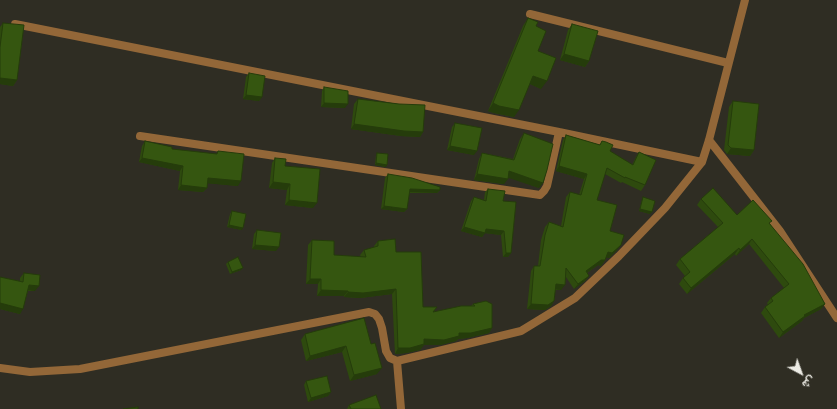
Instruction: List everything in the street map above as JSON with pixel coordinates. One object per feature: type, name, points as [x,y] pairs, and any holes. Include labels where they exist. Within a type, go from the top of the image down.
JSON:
[{"type":"street","points":[[0,368],[30,372],[80,369],[369,312],[375,314],[379,319],[386,351],[390,358],[396,361],[521,331],[575,298],[619,256],[665,208],[702,162],[709,140],[744,0]]},
{"type":"street","points":[[530,14],[728,63]]},
{"type":"street","points":[[15,24],[559,132],[702,162]]},
{"type":"street","points":[[140,136],[540,195],[547,186],[559,132]]},
{"type":"street","points":[[709,140],[780,232],[837,318]]},
{"type":"street","points":[[396,361],[400,409]]},
{"type":"building","points":[[528,18],[538,22],[536,26],[546,31],[538,51],[556,58],[547,81],[533,76],[519,110],[499,106],[493,103]]},
{"type":"building","points":[[3,23],[24,25],[17,80],[0,78],[0,47]]},
{"type":"building","points":[[572,24],[598,31],[589,61],[564,54]]},
{"type":"building","points":[[249,73],[265,76],[262,97],[246,95]]},
{"type":"building","points":[[324,87],[348,91],[348,104],[324,103]]},
{"type":"building","points":[[358,99],[399,104],[425,105],[423,132],[354,124]]},
{"type":"building","points":[[733,101],[759,104],[754,150],[731,148],[728,145]]},
{"type":"building","points":[[455,123],[482,128],[477,151],[450,146]]},
{"type":"building","points":[[524,133],[553,144],[543,183],[509,171],[508,179],[477,174],[482,153],[514,160]]},
{"type":"building","points":[[566,135],[600,145],[602,141],[613,145],[610,151],[633,165],[639,152],[656,160],[645,185],[625,178],[607,168],[597,200],[617,205],[610,231],[624,235],[621,245],[612,253],[608,252],[605,260],[601,260],[586,271],[589,276],[578,284],[566,268],[565,285],[556,284],[554,301],[548,305],[531,304],[534,266],[540,266],[545,235],[549,222],[563,227],[570,192],[581,195],[587,174],[559,166]]},
{"type":"building","points":[[145,141],[172,147],[172,149],[217,154],[218,151],[244,154],[241,181],[208,178],[207,188],[181,185],[183,166],[142,158]]},
{"type":"building","points":[[377,153],[388,154],[387,165],[376,163]]},
{"type":"building","points":[[275,158],[286,159],[285,166],[320,169],[317,203],[289,200],[290,184],[273,182]]},
{"type":"building","points":[[388,174],[412,178],[440,187],[440,190],[410,189],[407,209],[384,206]]},
{"type":"building","points":[[713,188],[737,215],[753,200],[772,221],[769,223],[803,264],[825,304],[804,315],[805,316],[783,332],[765,307],[773,301],[771,298],[789,284],[752,239],[691,288],[683,278],[690,272],[680,259],[723,223],[701,199]]},
{"type":"building","points":[[488,189],[505,191],[503,201],[516,202],[511,253],[506,253],[504,231],[486,229],[485,233],[464,227],[474,197],[486,201]]},
{"type":"building","points":[[643,197],[655,201],[652,212],[640,209]]},
{"type":"building","points":[[232,211],[246,214],[243,228],[229,225]]},
{"type":"building","points":[[257,230],[281,233],[279,247],[255,245]]},
{"type":"building","points":[[395,239],[396,252],[421,252],[423,307],[437,307],[433,312],[461,306],[475,306],[473,304],[486,301],[492,304],[492,328],[471,333],[459,333],[459,336],[444,340],[424,339],[424,344],[410,348],[398,348],[396,289],[363,293],[321,290],[321,279],[310,279],[312,240],[334,241],[334,255],[366,257],[364,250],[378,246],[378,241]]},
{"type":"building","points":[[238,257],[243,268],[232,272],[228,262]]},
{"type":"building","points":[[24,273],[40,275],[39,286],[29,285],[23,309],[0,303],[0,277],[23,282]]},
{"type":"building","points":[[364,318],[371,344],[375,343],[382,368],[354,375],[346,346],[310,356],[305,334]]},
{"type":"building","points":[[327,376],[331,392],[311,398],[306,381]]},
{"type":"building","points":[[376,395],[381,409],[351,409],[349,405]]},
{"type":"building","points":[[138,407],[138,409],[123,409]]}]
